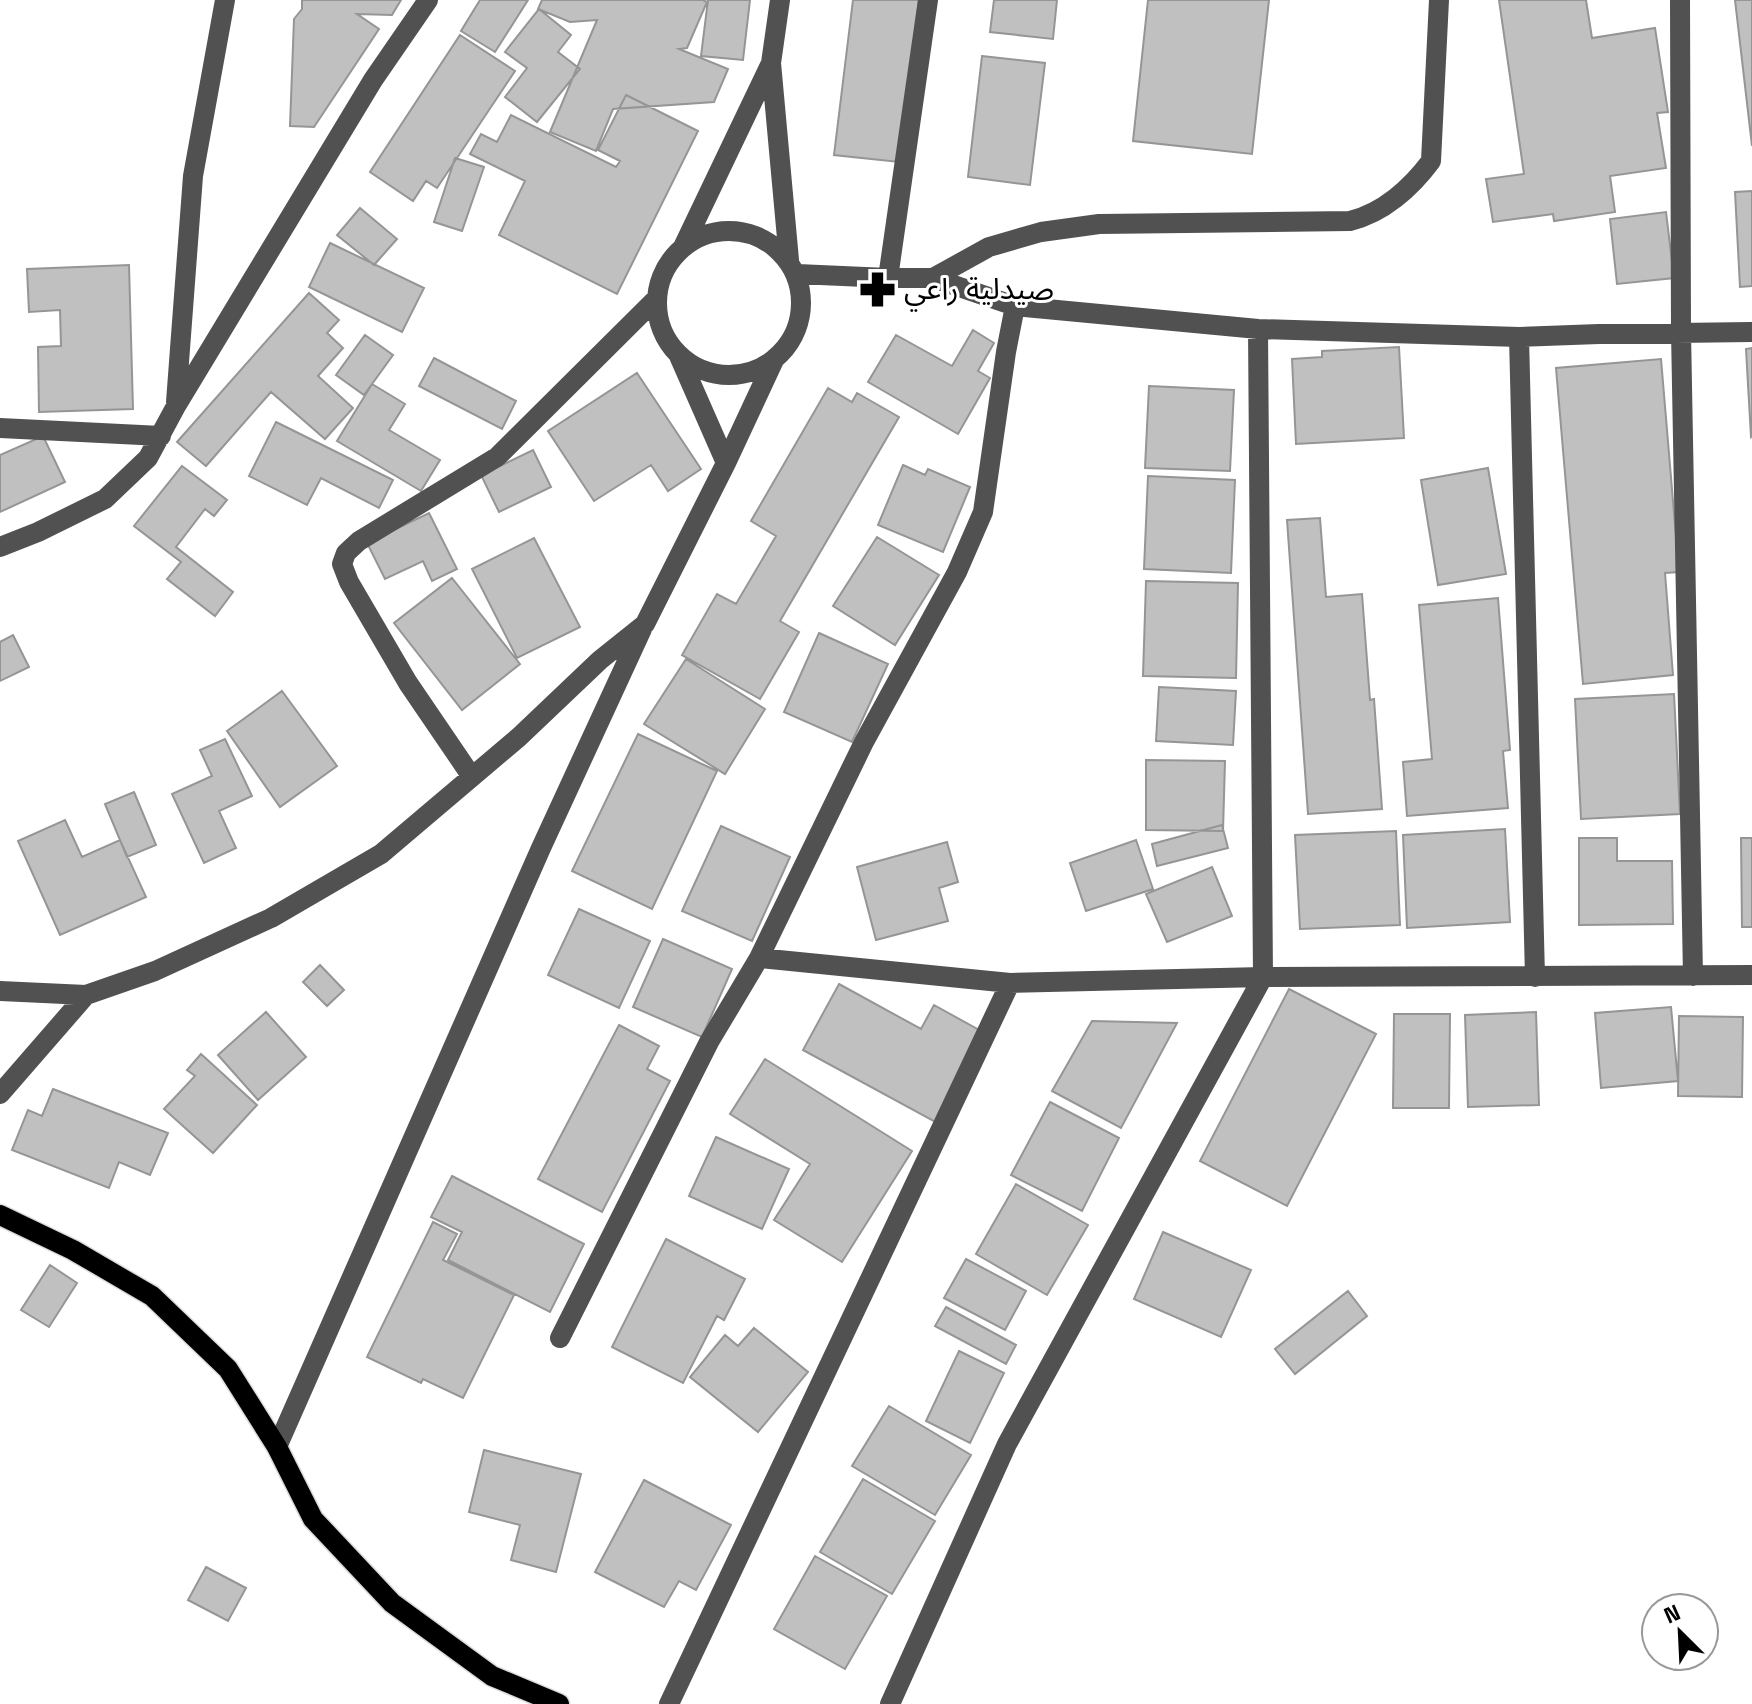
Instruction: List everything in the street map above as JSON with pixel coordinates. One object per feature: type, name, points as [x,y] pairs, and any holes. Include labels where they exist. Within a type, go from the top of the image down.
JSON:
[{"type":"main road","points":[[0,1215],[73,1250],[152,1296],[228,1369],[277,1447],[313,1519],[392,1603],[492,1676],[559,1704]]},
{"type":"street","points":[[176,406],[193,176],[225,0]]},
{"type":"street","points":[[0,547],[105,499],[148,458],[176,406],[373,80],[428,0]]},
{"type":"street","points":[[679,356],[696,368],[715,375],[736,376],[756,371],[774,360],[787,347],[797,330],[802,312],[802,293],[793,267],[771,63],[780,0]]},
{"type":"street","points":[[888,278],[928,0]]},
{"type":"street","points":[[933,278],[989,247],[1041,232],[1099,224],[1350,221],[1373,212],[1416,181],[1431,161],[1439,0]]},
{"type":"street","points":[[1680,0],[1681,332],[1693,976]]},
{"type":"street","points":[[726,463],[679,356],[661,330],[656,299],[660,279],[683,247],[771,63]]},
{"type":"street","points":[[683,247],[709,233],[739,230],[767,240],[793,267],[888,278],[933,278],[1015,306],[1258,329],[1519,337],[1752,332]]},
{"type":"street","points":[[472,777],[408,683],[349,582],[342,564],[346,553],[359,541],[497,457],[656,299]]},
{"type":"street","points":[[560,1338],[709,1042],[759,958],[864,742],[957,572],[983,512],[1015,306]]},
{"type":"street","points":[[890,1704],[1007,1444],[1263,977],[1258,329]]},
{"type":"street","points":[[1519,337],[1535,977]]},
{"type":"street","points":[[277,1447],[541,848],[645,624],[774,360]]},
{"type":"street","points":[[0,428],[161,436]]},
{"type":"street","points":[[0,991],[86,995],[155,971],[271,918],[381,854],[519,737],[600,660],[645,624]]},
{"type":"street","points":[[759,958],[1010,983],[1263,977],[1752,975]]},
{"type":"street","points":[[669,1704],[1010,983]]},
{"type":"street","points":[[0,1094],[86,995]]},
{"type":"building","points":[[302,0],[401,0],[392,15],[357,14],[379,29],[314,127],[290,126],[294,19],[302,9]]},
{"type":"building","points":[[480,0],[528,0],[495,52],[461,31]]},
{"type":"building","points":[[542,0],[707,2],[687,48],[679,49],[728,69],[714,102],[613,109],[596,151],[550,132],[597,20],[570,22],[538,9]]},
{"type":"building","points":[[708,0],[750,0],[743,60],[701,56]]},
{"type":"building","points":[[853,0],[919,0],[899,162],[834,155]]},
{"type":"building","points":[[994,0],[1057,0],[1053,39],[990,32]]},
{"type":"building","points":[[1148,0],[1269,0],[1252,154],[1133,141]]},
{"type":"building","points":[[1499,0],[1586,0],[1592,38],[1655,28],[1668,112],[1657,113],[1666,168],[1610,176],[1615,212],[1554,221],[1553,214],[1493,222],[1486,179],[1524,174]]},
{"type":"building","points":[[1735,0],[1752,0],[1752,146]]},
{"type":"building","points":[[539,9],[571,35],[558,52],[580,69],[537,122],[505,97],[527,68],[505,52]]},
{"type":"building","points":[[460,35],[515,71],[437,188],[426,181],[413,201],[370,172]]},
{"type":"building","points":[[982,56],[1045,63],[1030,185],[968,177]]},
{"type":"building","points":[[626,95],[698,131],[617,294],[499,235],[525,181],[470,154],[481,134],[497,142],[511,115],[616,167],[620,161],[598,150]]},
{"type":"building","points":[[455,158],[484,167],[462,231],[434,222]]},
{"type":"building","points":[[1752,191],[1752,286],[1740,287],[1735,192]]},
{"type":"building","points":[[360,208],[397,239],[374,265],[337,235]]},
{"type":"building","points":[[1666,212],[1674,278],[1617,284],[1610,219]]},
{"type":"building","points":[[330,243],[424,288],[402,332],[309,287]]},
{"type":"building","points":[[129,265],[133,409],[39,412],[38,347],[61,346],[60,310],[29,312],[27,269]]},
{"type":"building","points":[[309,293],[339,320],[327,333],[343,348],[318,376],[353,408],[325,439],[271,392],[206,466],[177,442]]},
{"type":"building","points":[[973,330],[994,343],[978,371],[990,378],[958,434],[868,382],[896,335],[952,366]]},
{"type":"building","points":[[365,335],[393,355],[364,395],[336,375]]},
{"type":"building","points":[[1399,347],[1404,438],[1296,444],[1292,359],[1322,357],[1322,351]]},
{"type":"building","points":[[1752,348],[1752,436],[1751,437],[1746,349]]},
{"type":"building","points":[[434,358],[516,401],[502,429],[419,386]]},
{"type":"building","points":[[1661,359],[1679,572],[1665,573],[1673,675],[1583,684],[1556,368]]},
{"type":"building","points":[[637,373],[701,469],[668,491],[651,465],[594,501],[548,431]]},
{"type":"building","points":[[372,384],[405,404],[389,430],[440,460],[421,491],[337,441]]},
{"type":"building","points":[[1149,386],[1234,390],[1230,471],[1145,468]]},
{"type":"building","points":[[828,388],[852,402],[857,393],[899,417],[780,621],[799,632],[760,699],[682,655],[717,594],[736,604],[776,536],[751,521]]},
{"type":"building","points":[[276,422],[393,480],[379,508],[321,478],[307,505],[249,476]]},
{"type":"building","points":[[43,436],[65,482],[0,512],[0,455]]},
{"type":"building","points":[[533,450],[551,487],[499,512],[481,475]]},
{"type":"building","points":[[903,465],[925,475],[928,469],[970,487],[943,552],[878,525]]},
{"type":"building","points":[[182,466],[227,500],[214,516],[205,509],[176,547],[233,592],[215,616],[167,579],[181,562],[134,526]]},
{"type":"building","points":[[1488,468],[1506,574],[1438,585],[1421,480]]},
{"type":"building","points":[[1148,476],[1235,480],[1231,573],[1144,569]]},
{"type":"building","points":[[429,513],[457,569],[432,581],[423,561],[385,579],[367,543]]},
{"type":"building","points":[[1320,518],[1326,597],[1362,594],[1382,809],[1308,814],[1287,520]]},
{"type":"building","points":[[877,537],[939,575],[895,645],[833,606]]},
{"type":"building","points":[[534,538],[580,627],[517,658],[472,569]]},
{"type":"building","points":[[452,578],[520,664],[462,710],[394,623]]},
{"type":"building","points":[[1146,581],[1238,583],[1236,678],[1143,676]]},
{"type":"building","points":[[1498,598],[1510,750],[1503,751],[1508,808],[1407,816],[1403,762],[1432,759],[1419,605]]},
{"type":"building","points":[[819,633],[888,664],[852,742],[784,712]]},
{"type":"building","points":[[13,635],[29,667],[0,681],[0,642]]},
{"type":"building","points":[[686,659],[765,709],[725,774],[644,724]]},
{"type":"building","points":[[1159,687],[1236,691],[1233,745],[1156,741]]},
{"type":"building","points":[[282,691],[337,766],[280,807],[227,731]]},
{"type":"building","points":[[1674,694],[1680,814],[1581,819],[1575,699]]},
{"type":"building","points":[[638,734],[717,771],[652,909],[572,871]]},
{"type":"building","points":[[225,739],[252,796],[219,811],[236,848],[204,863],[172,794],[212,776],[200,750]]},
{"type":"building","points":[[1146,760],[1225,761],[1223,831],[1146,830]]},
{"type":"building","points":[[134,792],[156,845],[127,857],[105,804]]},
{"type":"building","points":[[65,820],[82,857],[120,840],[146,897],[60,935],[18,841]]},
{"type":"building","points":[[1222,825],[1228,848],[1157,866],[1152,844]]},
{"type":"building","points":[[721,826],[790,857],[752,941],[682,911]]},
{"type":"building","points":[[1505,829],[1510,922],[1407,928],[1403,835]]},
{"type":"building","points":[[1396,831],[1400,925],[1300,929],[1295,835]]},
{"type":"building","points":[[1579,838],[1617,838],[1617,861],[1672,861],[1673,924],[1579,925]]},
{"type":"building","points":[[1741,838],[1752,838],[1752,927],[1742,927]]},
{"type":"building","points":[[1136,840],[1153,889],[1086,911],[1070,863]]},
{"type":"building","points":[[947,842],[958,882],[939,888],[948,921],[876,940],[857,867]]},
{"type":"building","points":[[1212,867],[1232,916],[1167,942],[1146,894]]},
{"type":"building","points":[[579,909],[650,941],[619,1008],[548,975]]},
{"type":"building","points":[[663,939],[732,969],[702,1037],[633,1007]]},
{"type":"building","points":[[320,965],[344,990],[327,1006],[303,982]]},
{"type":"building","points":[[839,984],[921,1029],[934,1005],[988,1035],[939,1124],[803,1050]]},
{"type":"building","points":[[1289,989],[1376,1034],[1287,1206],[1200,1161]]},
{"type":"building","points":[[1671,1007],[1678,1081],[1601,1088],[1595,1013]]},
{"type":"building","points":[[266,1012],[306,1057],[258,1100],[218,1055]]},
{"type":"building","points":[[1536,1012],[1539,1105],[1468,1107],[1465,1015]]},
{"type":"building","points":[[1394,1014],[1450,1014],[1449,1108],[1393,1108]]},
{"type":"building","points":[[1679,1016],[1743,1017],[1742,1097],[1678,1096]]},
{"type":"building","points":[[1092,1021],[1177,1023],[1121,1128],[1052,1091]]},
{"type":"building","points":[[619,1025],[659,1046],[647,1069],[670,1081],[602,1212],[538,1179]]},
{"type":"building","points":[[201,1054],[257,1105],[213,1153],[164,1109],[195,1076],[187,1070]]},
{"type":"building","points":[[765,1059],[912,1151],[842,1262],[774,1220],[810,1164],[730,1114]]},
{"type":"building","points":[[53,1089],[168,1133],[150,1175],[119,1162],[109,1188],[12,1150],[28,1110],[42,1116]]},
{"type":"building","points":[[1050,1102],[1119,1138],[1082,1211],[1011,1175]]},
{"type":"building","points":[[716,1137],[789,1169],[762,1229],[689,1196]]},
{"type":"building","points":[[452,1176],[584,1244],[550,1312],[448,1260],[462,1232],[431,1217]]},
{"type":"building","points":[[1016,1184],[1088,1225],[1047,1295],[976,1254]]},
{"type":"building","points":[[433,1222],[457,1234],[443,1260],[514,1295],[463,1398],[423,1379],[421,1383],[367,1357]]},
{"type":"building","points":[[1163,1232],[1251,1270],[1221,1337],[1134,1299]]},
{"type":"building","points":[[666,1239],[745,1279],[724,1320],[717,1316],[683,1383],[612,1347]]},
{"type":"building","points":[[966,1259],[1026,1291],[1005,1330],[944,1298]]},
{"type":"building","points":[[50,1265],[77,1283],[49,1327],[21,1310]]},
{"type":"building","points":[[1348,1291],[1367,1316],[1295,1374],[1275,1349]]},
{"type":"building","points":[[946,1307],[1016,1345],[1006,1364],[935,1326]]},
{"type":"building","points":[[754,1328],[808,1372],[758,1432],[690,1377],[725,1335],[738,1346]]},
{"type":"building","points":[[959,1351],[1004,1373],[970,1443],[926,1421]]},
{"type":"building","points":[[889,1406],[971,1455],[935,1515],[852,1466]]},
{"type":"building","points":[[484,1450],[581,1474],[556,1572],[511,1560],[520,1525],[469,1512]]},
{"type":"building","points":[[863,1479],[935,1521],[892,1594],[820,1552]]},
{"type":"building","points":[[644,1480],[731,1525],[696,1590],[679,1581],[664,1607],[595,1572]]},
{"type":"building","points":[[815,1556],[887,1596],[845,1669],[774,1629]]},
{"type":"building","points":[[206,1567],[246,1588],[228,1621],[188,1600]]},
{"type":"place","name":"صيدلية راعي","points":[[878,289]]}]
